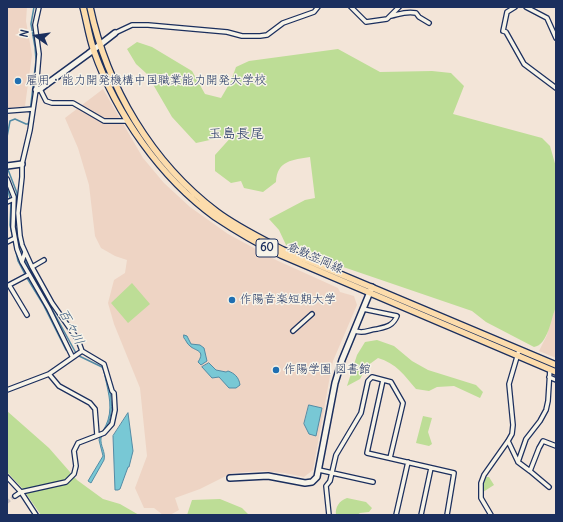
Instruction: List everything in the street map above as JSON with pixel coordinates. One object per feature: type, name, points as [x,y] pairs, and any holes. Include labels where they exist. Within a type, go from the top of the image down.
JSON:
[{"type":"main road","name":"倉敷笠岡線","points":[[83,7],[98,62],[126,121],[145,147],[172,179],[214,216],[252,241],[371,290]]},
{"type":"main road","name":"倉敷笠岡線","points":[[90,7],[104,60],[127,110],[150,144],[176,175],[196,195],[217,212],[254,235],[283,250],[371,290],[518,353],[556,372]]},
{"type":"main road","name":"倉敷笠岡線","points":[[518,353],[556,365]]},
{"type":"street","points":[[39,7],[35,25],[39,54],[38,90],[32,109],[30,130],[22,164],[22,177],[14,199],[12,227],[13,239],[27,276],[47,306],[73,356]]},
{"type":"street","points":[[38,90],[115,33],[132,25],[227,32],[242,36],[260,36],[267,35],[283,23],[314,12],[318,7]]},
{"type":"street","points":[[352,7],[366,22],[381,21],[399,13],[412,12],[416,13],[419,17],[429,23]]},
{"type":"street","points":[[391,16],[399,7]]},
{"type":"street","points":[[515,7],[507,12],[503,31],[506,32],[524,64],[556,88]]},
{"type":"street","points":[[526,7],[547,18],[556,38]]},
{"type":"street","points":[[38,90],[46,101],[73,103],[104,121],[126,121]]},
{"type":"street","points":[[7,111],[23,111],[32,109]]},
{"type":"street","points":[[8,166],[22,164]]},
{"type":"street","points":[[7,179],[14,199],[22,245],[25,253],[52,303],[78,340],[82,350],[104,364],[112,391],[114,393],[115,410],[112,424],[104,433],[78,443],[74,451],[76,466],[74,474],[66,482],[21,492],[15,496]]},
{"type":"street","points":[[7,242],[13,239]]},
{"type":"street","points":[[22,262],[25,253]]},
{"type":"street","points":[[32,267],[44,260]]},
{"type":"street","points":[[27,276],[9,285],[27,315]]},
{"type":"street","points":[[230,478],[268,476],[308,483],[312,482],[317,477],[337,377],[342,360],[371,290]]},
{"type":"street","points":[[47,306],[52,303]]},
{"type":"street","points":[[355,331],[361,333],[375,329],[385,329],[391,325],[397,316],[363,309]]},
{"type":"street","points":[[293,332],[312,314]]},
{"type":"street","points":[[7,390],[49,374],[82,350]]},
{"type":"street","points":[[491,515],[481,498],[481,483],[484,475],[512,434],[513,425],[509,384],[518,353]]},
{"type":"street","points":[[518,462],[526,439],[540,421],[546,410],[550,369]]},
{"type":"street","points":[[49,374],[59,386],[90,403],[95,409],[98,435]]},
{"type":"street","points":[[329,515],[326,486],[330,481],[336,454],[361,413],[368,381],[372,377],[391,382],[403,403],[390,458]]},
{"type":"street","points":[[549,377],[556,380]]},
{"type":"street","points":[[383,380],[367,453],[454,473],[448,515]]},
{"type":"street","points":[[508,441],[518,462],[549,488]]},
{"type":"street","points":[[530,471],[543,441],[556,446]]},
{"type":"street","points":[[401,515],[396,514],[408,462]]},
{"type":"street","points":[[421,515],[431,468]]},
{"type":"street","points":[[319,470],[373,482]]},
{"type":"street","points":[[7,477],[21,492],[36,515]]},
{"type":"shaded area","name":"雇用・能力開発機構中国職業能力開発大学校","points":[[7,7],[27,7],[26,21],[32,55],[25,106],[12,108],[7,108]]},
{"type":"shaded area","name":"作陽音楽短期大学","points":[[103,89],[143,158],[164,183],[190,207],[228,234],[276,260],[338,288],[340,292],[354,296],[357,305],[333,361],[313,470],[304,477],[263,471],[232,473],[200,489],[175,498],[179,510],[170,515],[163,515],[154,508],[144,508],[135,488],[147,456],[140,388],[114,324],[108,303],[114,280],[125,273],[127,260],[115,256],[101,248],[95,236],[89,185],[78,148],[65,118]]},
{"type":"shaded area","points":[[556,307],[556,358],[539,351],[547,335]]},
{"type":"green space","points":[[137,42],[152,47],[192,71],[205,94],[221,98],[231,81],[236,67],[249,61],[338,49],[380,72],[432,71],[451,73],[464,86],[453,114],[542,138],[550,146],[556,167],[556,307],[543,341],[534,347],[486,322],[472,311],[314,257],[286,245],[279,230],[269,219],[305,200],[315,198],[310,157],[287,162],[279,169],[276,182],[263,192],[244,188],[241,181],[231,183],[215,171],[215,155],[233,135],[196,143],[172,117],[147,74],[136,64],[127,49]]},
{"type":"green space","points":[[132,283],[150,304],[128,323],[111,303]]},
{"type":"green space","points":[[377,340],[394,346],[412,361],[428,370],[476,385],[483,392],[480,398],[454,386],[437,387],[429,391],[416,389],[395,367],[378,358],[367,366],[360,379],[347,386],[357,355],[365,342]]},
{"type":"green space","points":[[7,411],[49,448],[77,480],[103,499],[120,504],[139,515],[41,515],[22,488],[7,472]]},
{"type":"green space","points":[[423,416],[432,418],[428,432],[432,444],[429,446],[416,443]]},
{"type":"green space","points":[[486,477],[489,477],[494,485],[483,492],[484,483]]},
{"type":"green space","points":[[347,498],[366,502],[372,508],[369,512],[360,513],[357,515],[336,515],[338,505]]},
{"type":"green space","points":[[220,499],[242,508],[249,515],[187,515],[192,500]]},
{"type":"water","points":[[184,335],[187,336],[191,344],[200,345],[204,348],[207,361],[201,365],[198,362],[201,355],[199,351],[189,345],[184,338]]},
{"type":"water","points":[[209,363],[216,370],[228,371],[234,374],[239,380],[240,385],[236,388],[229,388],[219,377],[212,378],[202,367]]},
{"type":"water","points":[[104,372],[110,395],[111,412],[109,421],[101,438],[104,460],[91,483],[88,481],[103,456],[99,440],[107,423],[110,408]]},
{"type":"water","points":[[309,405],[322,408],[316,436],[309,434],[304,424]]},
{"type":"water","points":[[128,413],[133,451],[129,467],[120,489],[115,490],[113,436]]},
{"type":"waterway","name":"百々川","points":[[7,137],[10,121],[15,119],[26,124],[28,124],[29,121],[36,60],[31,24],[34,7]]},
{"type":"waterway","name":"百々川","points":[[7,167],[17,193],[15,209]]},
{"type":"waterway","points":[[7,187],[11,202],[10,225],[18,261],[43,304],[66,350]]},
{"type":"waterway","name":"百々川","points":[[15,223],[16,235],[25,260],[77,355],[102,367],[105,373]]},
{"type":"tunnel","points":[[7,502],[15,496]]},
{"type":"place","name":"雇用・能力開発機構中国職業能力開発大学校","points":[[18,81]]},
{"type":"place","name":"作陽音楽短期大学","points":[[232,300]]},
{"type":"place","name":"作陽学園 図書館","points":[[276,370]]},
{"type":"district","name":"玉島長尾","points":[[236,134]]}]
